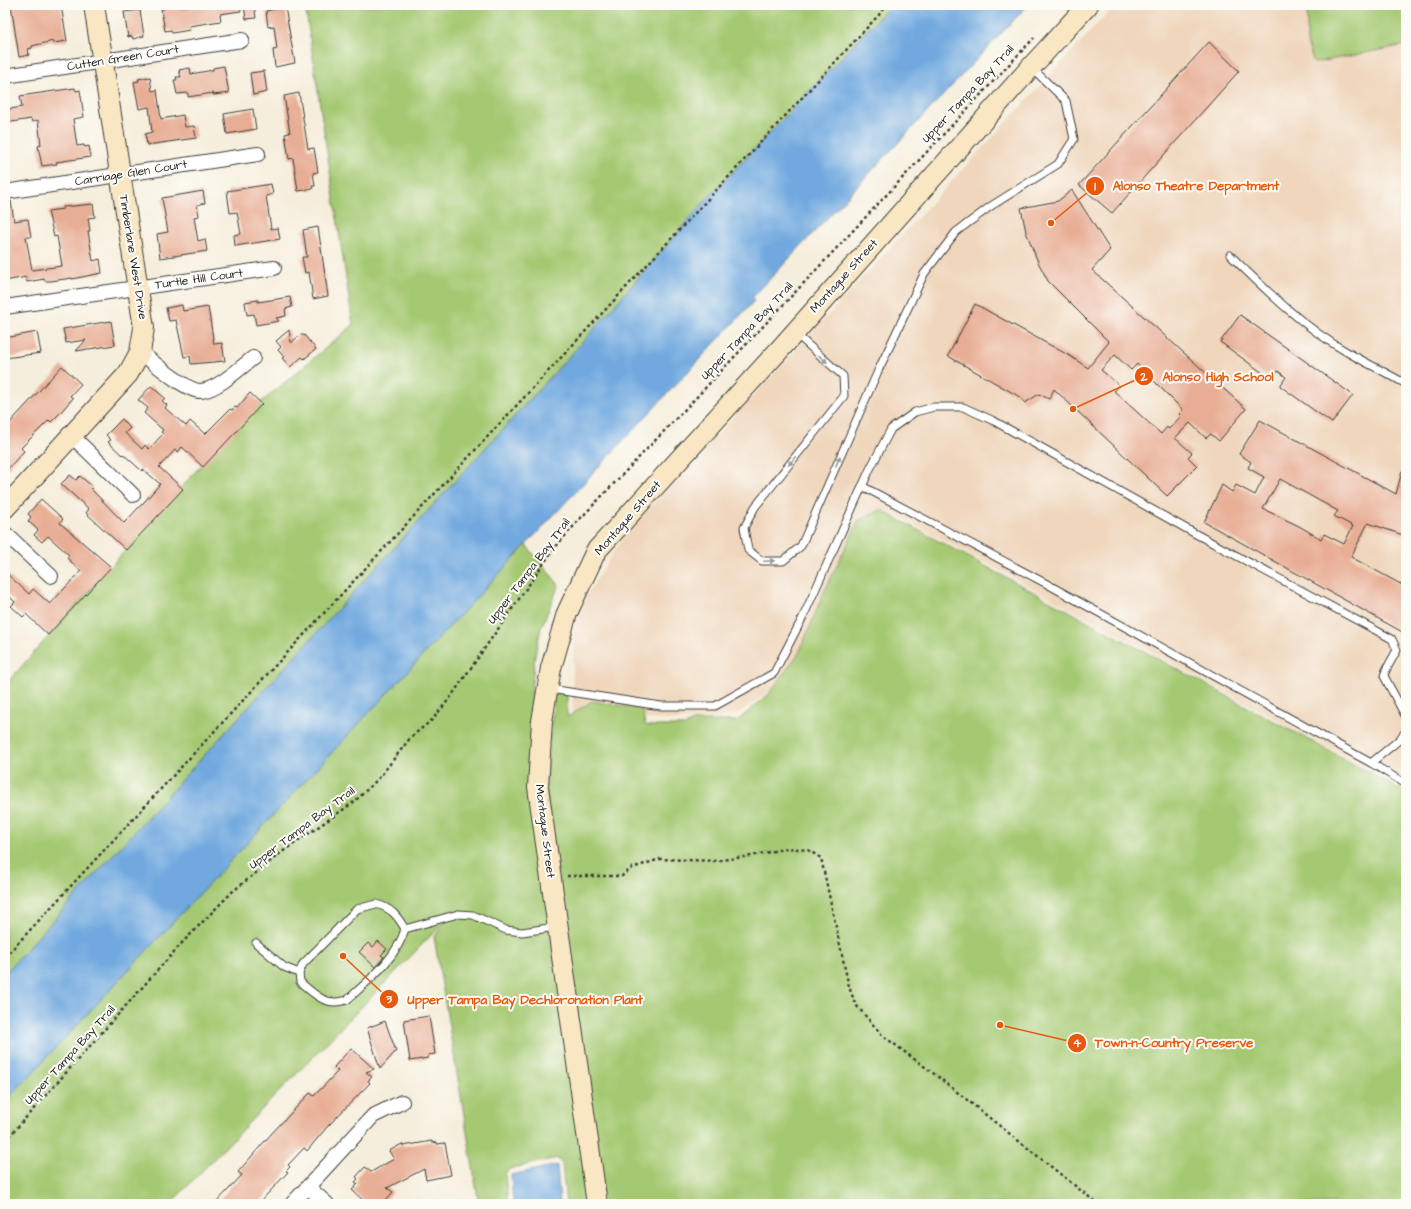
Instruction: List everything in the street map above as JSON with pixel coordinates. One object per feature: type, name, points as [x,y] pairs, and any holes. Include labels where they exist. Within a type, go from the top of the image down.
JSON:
[{"type":"street","name":"Timberlane West Drive","points":[[5,508],[128,374],[140,352],[144,328],[94,5]]},
{"type":"street","name":"Montague Street","points":[[597,1204],[538,787],[542,721],[547,688],[551,668],[567,613],[596,552],[1088,5]]},
{"type":"street","name":"Cutten Green Court","points":[[5,76],[242,40]]},
{"type":"street","name":"Carriage Glen Court","points":[[5,192],[258,154]]},
{"type":"street","name":"Turtle Hill Court","points":[[5,307],[274,268]]},
{"type":"street","points":[[140,352],[184,385],[201,391],[220,384],[253,358]]},
{"type":"street","points":[[72,435],[133,494]]},
{"type":"street","points":[[5,532],[51,576]]},
{"type":"street","points":[[292,1204],[374,1116],[402,1102]]},
{"type":"street","points":[[308,1187],[327,1204]]},
{"type":"lane","points":[[794,333],[842,376],[844,396],[755,508],[744,528],[748,550],[762,561],[783,561],[800,546],[878,371],[924,274],[956,232],[991,206],[1058,164],[1074,139],[1066,101],[1031,67]]},
{"type":"lane","points":[[1230,255],[1283,306],[1323,336],[1346,352],[1406,384]]},
{"type":"lane","points":[[547,688],[661,706],[715,706],[774,673],[803,617],[862,486],[891,429],[916,412],[934,407],[963,407],[994,420],[1194,533],[1392,639],[1397,650],[1384,676],[1406,716]]},
{"type":"lane","points":[[862,486],[1046,584],[1371,763],[1406,784]]},
{"type":"lane","points":[[1371,763],[1399,740],[1406,731]]},
{"type":"lane","points":[[376,904],[387,907],[394,912],[405,929],[402,942],[393,955],[347,1000],[337,1003],[326,1001],[300,982],[299,973],[304,964],[357,909],[376,904]]},
{"type":"lane","points":[[405,929],[458,914],[473,915],[506,930],[522,932],[558,927]]},
{"type":"lane","points":[[256,943],[284,967],[299,973]]},
{"type":"path","points":[[5,957],[888,5]]},
{"type":"path","name":"Upper Tampa Bay Trail","points":[[5,1141],[181,944],[232,892],[282,852],[354,802],[379,778],[411,737],[432,720],[450,698],[553,550],[578,521],[698,396],[1035,36]]},
{"type":"path","points":[[567,876],[622,876],[632,868],[660,859],[714,861],[751,856],[787,848],[808,850],[821,858],[849,987],[856,1005],[882,1035],[937,1076],[1098,1204]]},
{"type":"shaded area","points":[[1115,5],[1406,5],[1406,789],[889,511],[863,515],[797,657],[771,690],[738,714],[719,718],[678,720],[572,716],[574,615],[625,534]]},
{"type":"green space","points":[[305,5],[891,5],[708,198],[588,336],[5,973],[5,685],[246,415],[353,325]]},
{"type":"green space","points":[[1307,5],[1406,5],[1406,45],[1314,63],[1307,43]]},
{"type":"green space","points":[[881,510],[1406,792],[1406,1204],[603,1204],[545,787],[554,693],[567,693],[567,717],[592,701],[642,709],[645,725],[651,726],[685,726],[692,721],[737,721],[768,695],[799,653],[824,592],[859,520]]},
{"type":"green space","points":[[526,545],[559,585],[541,628],[535,655],[531,693],[540,693],[535,720],[590,1204],[566,1204],[562,1164],[557,1158],[509,1169],[505,1174],[508,1204],[479,1204],[434,937],[447,919],[170,1204],[5,1204],[5,1102]]},
{"type":"water","points":[[891,5],[1028,5],[753,297],[754,301],[5,1102],[5,973],[588,336],[708,198]]},
{"type":"water","points":[[557,1165],[560,1204],[513,1204],[511,1175]]},
{"type":"building","points":[[11,5],[61,5],[67,41],[53,43],[53,41],[32,46],[32,48],[28,49],[29,55],[19,57]]},
{"type":"building","points":[[163,5],[179,5],[179,7],[192,5],[240,5],[241,11],[220,14],[221,21],[189,26],[190,30],[172,33],[171,30],[165,31],[161,9],[164,9]]},
{"type":"building","points":[[244,5],[254,5],[256,18],[246,19]]},
{"type":"building","points":[[285,7],[295,63],[275,67],[273,50],[277,49],[274,26],[268,27],[266,11]]},
{"type":"building","points":[[140,10],[144,36],[133,39],[132,36],[128,37],[124,12]]},
{"type":"building","points":[[1209,42],[1239,71],[1112,213],[1079,185]]},
{"type":"building","points":[[224,66],[229,93],[213,95],[213,93],[188,97],[188,93],[177,94],[174,80],[177,80],[176,77],[181,77],[179,70],[190,68],[191,74],[213,70],[213,68]]},
{"type":"building","points":[[264,71],[267,92],[253,95],[250,73]]},
{"type":"building","points":[[150,77],[152,91],[157,90],[161,119],[183,115],[185,127],[194,126],[196,138],[147,145],[145,134],[152,132],[149,107],[139,109],[134,82],[139,81],[138,79]]},
{"type":"building","points":[[75,88],[76,91],[80,90],[84,117],[73,119],[77,146],[89,146],[91,157],[56,162],[57,164],[42,166],[38,146],[41,145],[38,120],[32,122],[31,119],[5,123],[5,110],[22,107],[20,96]]},
{"type":"building","points":[[299,93],[308,149],[314,148],[318,172],[313,173],[315,186],[312,186],[313,189],[298,191],[293,158],[289,159],[285,134],[290,133],[284,96]]},
{"type":"building","points":[[253,109],[256,129],[227,134],[224,114]]},
{"type":"building","points":[[271,184],[273,194],[266,196],[271,229],[278,228],[280,239],[235,246],[234,235],[241,234],[237,212],[230,213],[227,191]]},
{"type":"building","points":[[1072,190],[1110,250],[1092,270],[1246,409],[1219,441],[1211,434],[1206,438],[1190,423],[1175,438],[1192,453],[1188,457],[1197,466],[1167,496],[1054,389],[1049,399],[1039,394],[1025,403],[1020,397],[948,356],[975,304],[1070,356],[1088,368],[1109,342],[1048,281],[1038,262],[1026,232],[1021,208],[1058,201]],"holes":[[[1115,355],[1131,370],[1137,364],[1183,410],[1179,414],[1181,416],[1169,429],[1167,427],[1161,434],[1114,391],[1120,386],[1101,370]]]},
{"type":"building","points":[[203,191],[205,203],[197,205],[199,216],[194,217],[198,241],[205,239],[207,251],[160,258],[157,234],[168,232],[162,198]]},
{"type":"building","points":[[11,201],[14,221],[28,219],[31,237],[26,237],[32,270],[62,266],[57,236],[54,237],[48,211],[63,209],[63,207],[93,204],[95,217],[88,218],[90,231],[88,231],[93,261],[100,259],[102,273],[72,279],[51,281],[45,281],[44,279],[27,282],[26,277],[5,281],[5,202]]},
{"type":"building","points":[[318,227],[328,296],[313,299],[309,272],[305,273],[302,257],[307,257],[303,230]]},
{"type":"building","points":[[290,297],[292,307],[285,309],[286,316],[276,318],[279,321],[256,325],[254,314],[247,315],[245,302],[258,300],[258,302]]},
{"type":"building","points":[[182,305],[183,311],[208,307],[214,344],[222,343],[225,361],[191,364],[190,356],[184,357],[176,320],[169,321],[166,308]]},
{"type":"building","points":[[1240,315],[1353,395],[1332,423],[1280,386],[1286,377],[1278,371],[1271,379],[1220,342]]},
{"type":"building","points":[[111,321],[115,345],[76,351],[86,340],[66,343],[63,329]]},
{"type":"building","points":[[289,330],[291,343],[300,335],[304,335],[316,349],[304,359],[302,357],[290,367],[282,358],[284,357],[278,350],[281,347],[276,341]]},
{"type":"building","points":[[37,332],[41,353],[5,358],[5,338]]},
{"type":"building","points":[[62,366],[81,384],[70,396],[73,398],[60,413],[51,422],[49,420],[21,448],[24,451],[5,472],[5,428]]},
{"type":"building","points":[[151,386],[165,398],[162,401],[167,405],[165,408],[186,426],[190,421],[205,434],[230,409],[232,410],[235,407],[237,408],[250,393],[262,404],[203,467],[182,447],[178,452],[175,450],[159,467],[183,489],[126,550],[86,513],[89,509],[61,484],[70,475],[76,480],[80,476],[93,487],[91,489],[124,523],[145,501],[160,484],[143,469],[142,471],[123,454],[122,455],[108,442],[111,440],[106,435],[122,419],[130,428],[125,433],[142,449],[145,445],[149,449],[163,434],[161,432],[163,430],[144,413],[148,408],[138,400]]},
{"type":"building","points":[[1260,420],[1396,494],[1402,471],[1406,471],[1406,536],[1368,523],[1351,557],[1406,587],[1406,634],[1204,522],[1222,485],[1232,492],[1236,485],[1255,495],[1264,477],[1248,468],[1251,462],[1239,454]],"holes":[[[1280,479],[1338,511],[1334,516],[1353,526],[1344,544],[1324,534],[1321,539],[1299,526],[1263,509]]]},
{"type":"building","points":[[41,499],[63,519],[60,523],[111,567],[48,635],[26,614],[23,617],[11,606],[15,602],[5,592],[5,572],[29,594],[33,589],[50,604],[81,571],[67,558],[69,555],[48,536],[42,542],[34,535],[38,530],[28,521],[31,517],[28,514]]},
{"type":"building","points":[[378,941],[387,949],[381,955],[384,957],[375,967],[359,952],[368,943],[373,947]]},
{"type":"building","points":[[429,1016],[435,1054],[428,1055],[428,1058],[410,1061],[404,1020]]},
{"type":"building","points":[[385,1021],[396,1051],[380,1069],[367,1028]]},
{"type":"building","points":[[351,1048],[374,1069],[366,1072],[372,1077],[368,1081],[370,1083],[327,1127],[307,1151],[304,1148],[288,1165],[290,1167],[286,1171],[288,1172],[258,1204],[215,1204],[242,1175],[238,1172],[272,1133],[310,1093],[314,1096],[338,1071],[334,1067]]},
{"type":"building","points":[[432,1141],[432,1143],[437,1142],[437,1144],[445,1143],[451,1175],[426,1180],[424,1169],[387,1188],[393,1192],[382,1204],[367,1204],[352,1190],[358,1184],[355,1182],[358,1179],[356,1177],[365,1167],[371,1172],[394,1159],[389,1151],[402,1144],[403,1146]]},
{"type":"place","name":"Alonso Theatre Department","points":[[1051,223]]},
{"type":"place","name":"Alonso High School","points":[[1073,409]]},
{"type":"place","name":"Upper Tampa Bay Dechloronation Plant","points":[[343,956]]},
{"type":"place","name":"Town-n-Country Preserve","points":[[1000,1025]]}]
